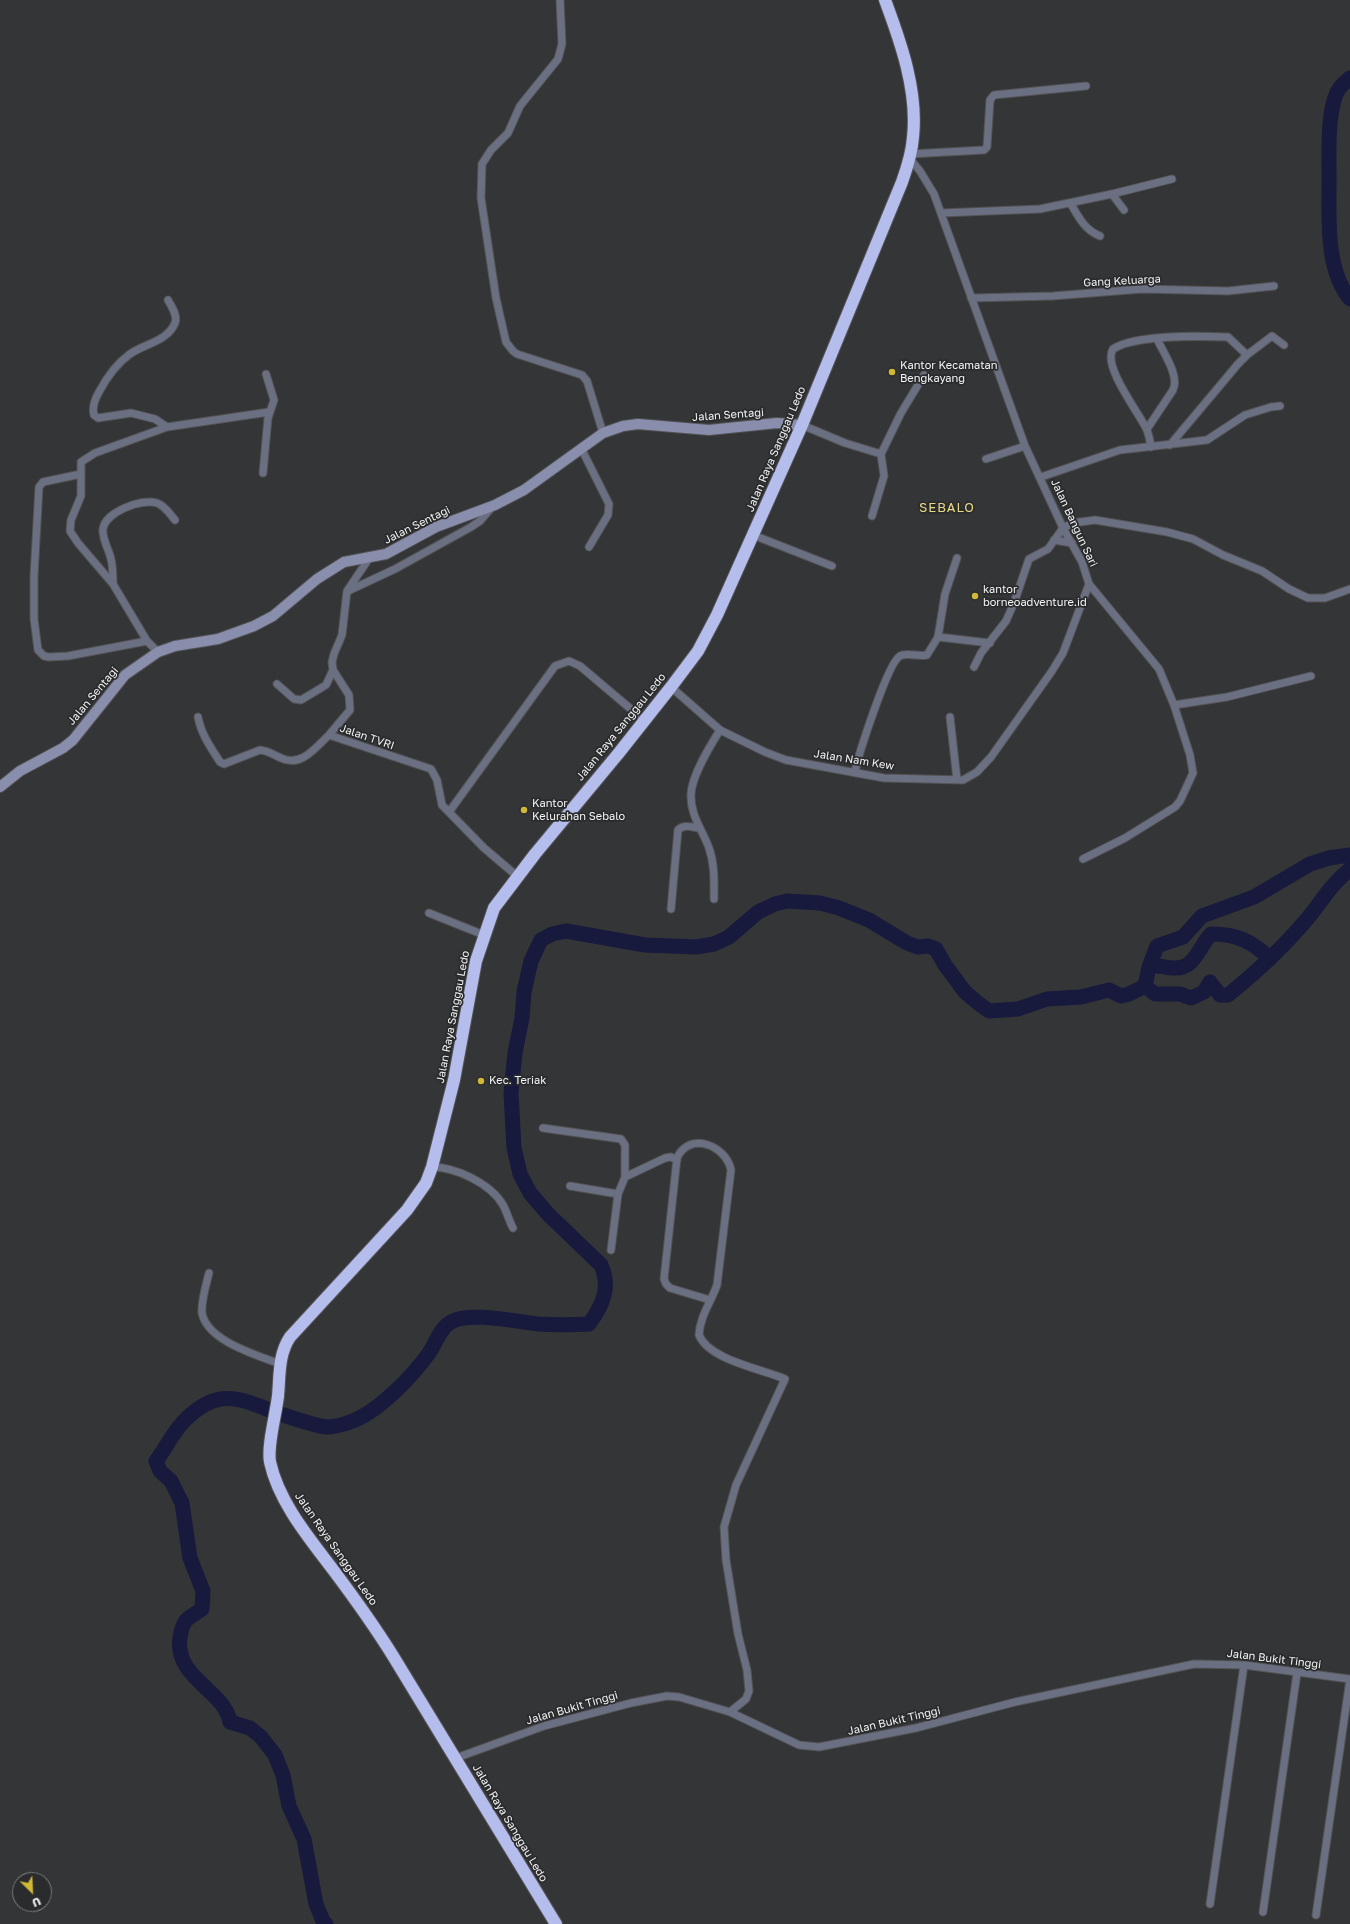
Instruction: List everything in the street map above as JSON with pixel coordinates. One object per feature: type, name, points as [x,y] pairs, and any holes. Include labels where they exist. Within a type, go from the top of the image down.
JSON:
[{"type":"highway","name":"Jalan Raya Sanggau Ledo","points":[[556,1924],[456,1758],[370,1620],[289,1507],[272,1468],[270,1453],[278,1396],[280,1364],[290,1337],[407,1210],[426,1183],[432,1167],[454,1080],[476,961],[494,908],[517,876],[645,721],[704,640],[802,425],[902,182],[910,156],[914,126],[910,83],[885,0]]},
{"type":"main road","name":"Jalan Sentagi","points":[[0,788],[20,771],[63,748],[72,740],[125,675],[158,652],[175,646],[218,638],[254,626],[273,616],[317,579],[344,562],[395,550],[436,527],[495,505],[524,490],[603,433],[623,426],[638,424],[709,430],[777,423],[802,425]]},
{"type":"street","points":[[560,0],[562,44],[558,59],[520,106],[508,133],[491,150],[484,161],[481,198],[496,298],[506,342],[517,354],[582,375],[587,381],[603,433]]},
{"type":"street","points":[[910,156],[984,150],[987,147],[990,100],[994,95],[1086,86]]},
{"type":"street","name":"Jalan Bangun Sari","points":[[910,156],[925,179],[941,213],[1026,446],[1063,528],[1082,562],[1089,584],[1159,668],[1174,705],[1190,755],[1193,773],[1180,801],[1175,807],[1126,838],[1083,859]]},
{"type":"street","points":[[941,213],[1040,209],[1071,204],[1172,179]]},
{"type":"street","points":[[1112,194],[1124,210]]},
{"type":"street","points":[[1071,204],[1084,225],[1091,232],[1100,236]]},
{"type":"street","name":"Gang Keluarga","points":[[971,298],[1053,296],[1142,289],[1228,292],[1274,286]]},
{"type":"street","points":[[166,427],[155,419],[131,413],[98,418],[94,415],[93,410],[96,397],[117,365],[131,354],[163,337],[173,326],[175,315],[168,300]]},
{"type":"street","points":[[1170,445],[1247,355],[1272,336],[1284,345]]},
{"type":"street","points":[[1151,447],[1147,429],[1121,387],[1115,371],[1111,353],[1113,349],[1120,346],[1157,339],[1228,337],[1247,355]]},
{"type":"street","points":[[1147,429],[1170,394],[1175,383],[1168,362],[1157,339]]},
{"type":"street","points":[[263,473],[269,412],[274,400],[266,374]]},
{"type":"street","points":[[872,516],[884,476],[881,454],[897,420],[924,374]]},
{"type":"street","points":[[1041,477],[1112,452],[1209,439],[1245,415],[1271,407],[1280,406]]},
{"type":"street","points":[[158,652],[148,641],[113,584],[75,539],[70,528],[72,515],[81,496],[81,462],[90,456],[166,427],[269,412]]},
{"type":"street","points":[[802,425],[845,443],[881,454]]},
{"type":"street","points":[[986,459],[1026,446]]},
{"type":"street","points":[[581,448],[610,504],[608,515],[589,547]]},
{"type":"street","points":[[81,474],[43,482],[39,487],[34,576],[34,619],[38,650],[44,656],[62,657],[148,641]]},
{"type":"street","points":[[113,584],[112,559],[103,531],[104,524],[108,518],[132,505],[145,502],[156,502],[163,506],[175,520]]},
{"type":"street","points":[[347,591],[395,569],[471,527],[480,521],[495,505]]},
{"type":"street","points":[[974,666],[981,653],[990,643],[1010,614],[1029,559],[1048,550],[1063,528],[1073,523],[1095,520],[1175,533],[1192,539],[1223,555],[1262,571],[1289,590],[1308,598],[1326,598],[1350,589]]},
{"type":"street","points":[[752,535],[832,566]]},
{"type":"street","points":[[1054,540],[1072,543]]},
{"type":"street","points":[[277,684],[294,699],[301,700],[326,685],[333,670],[332,657],[342,635],[345,624],[347,591],[370,557]]},
{"type":"street","points":[[855,772],[857,758],[866,732],[896,660],[903,655],[927,655],[938,637],[943,615],[945,594],[957,558]]},
{"type":"street","name":"Jalan Nam Kew","points":[[671,687],[720,730],[765,752],[781,758],[884,778],[912,777],[957,780],[968,778],[983,767],[1002,743],[1024,709],[1052,671],[1063,653],[1089,584]]},
{"type":"street","points":[[938,637],[990,643]]},
{"type":"street","points":[[449,812],[535,692],[559,663],[572,661],[580,666],[645,721]]},
{"type":"street","name":"Jalan TVRI","points":[[333,670],[349,695],[350,710],[329,735],[431,769],[438,784],[441,802],[449,812],[484,848],[517,876]]},
{"type":"street","points":[[1174,705],[1227,697],[1311,676]]},
{"type":"street","points":[[198,717],[201,730],[221,763],[228,763],[260,750],[266,750],[289,761],[298,760],[310,753],[329,735]]},
{"type":"street","points":[[950,717],[957,780]]},
{"type":"street","points":[[714,899],[713,864],[709,848],[693,812],[692,787],[720,730]]},
{"type":"street","points":[[671,909],[678,830],[687,826],[699,828]]},
{"type":"street","points":[[429,913],[484,935]]},
{"type":"street","points":[[543,1128],[621,1139],[625,1145],[625,1178],[618,1194],[611,1250]]},
{"type":"street","points":[[710,1300],[670,1288],[664,1279],[677,1160],[683,1148],[698,1142],[706,1144],[724,1156],[730,1167],[717,1285],[705,1311],[699,1335],[704,1344],[721,1355],[785,1379],[736,1485],[724,1527],[726,1560],[738,1634],[747,1670],[749,1691],[746,1699],[730,1712]]},
{"type":"street","points":[[625,1178],[665,1158],[671,1157],[677,1160]]},
{"type":"street","points":[[432,1167],[451,1169],[478,1182],[502,1204],[513,1228]]},
{"type":"street","points":[[570,1186],[618,1194]]},
{"type":"street","points":[[209,1273],[202,1310],[205,1319],[213,1331],[226,1341],[280,1364]]},
{"type":"street","name":"Jalan Bukit Tinggi","points":[[456,1758],[544,1726],[630,1703],[659,1698],[679,1697],[730,1712],[799,1745],[826,1746],[916,1728],[1015,1702],[1164,1670],[1199,1664],[1244,1665],[1350,1679]]},
{"type":"street","points":[[1210,1904],[1244,1665]]},
{"type":"street","points":[[1263,1912],[1297,1673]]},
{"type":"street","points":[[1316,1915],[1350,1679]]},
{"type":"waterway","points":[[1350,78],[1343,84],[1335,97],[1331,114],[1329,143],[1329,219],[1332,254],[1335,271],[1341,286],[1350,299]]},
{"type":"waterway","points":[[326,1924],[323,1921],[316,1904],[304,1839],[289,1806],[283,1775],[275,1755],[261,1737],[250,1728],[230,1722],[226,1711],[219,1701],[192,1674],[184,1663],[180,1651],[181,1631],[186,1620],[202,1609],[203,1591],[190,1558],[182,1503],[171,1481],[160,1471],[156,1461],[178,1428],[186,1419],[204,1405],[222,1399],[231,1398],[241,1400],[312,1424],[326,1427],[332,1427],[350,1422],[371,1411],[404,1383],[429,1353],[444,1328],[451,1322],[459,1319],[481,1317],[538,1324],[589,1324],[602,1303],[604,1296],[605,1281],[601,1265],[548,1214],[530,1193],[520,1174],[514,1148],[511,1093],[515,1053],[522,1018],[524,992],[531,961],[541,940],[552,934],[566,931],[645,945],[696,947],[714,944],[729,937],[758,912],[775,904],[787,901],[820,903],[839,908],[869,920],[907,943],[918,947],[928,946],[936,949],[945,965],[965,992],[989,1011],[1018,1009],[1047,999],[1081,997],[1109,990],[1121,996],[1129,994],[1145,986],[1149,967],[1157,946],[1183,937],[1202,916],[1254,897],[1310,864],[1329,858],[1350,855]]},
{"type":"waterway","points":[[1145,986],[1155,994],[1180,994],[1191,998],[1204,992],[1210,982],[1220,995],[1228,995],[1283,946],[1312,913],[1334,884],[1350,869]]},
{"type":"waterway","points":[[1149,967],[1158,966],[1180,968],[1187,965],[1196,956],[1211,934],[1229,935],[1244,940],[1257,948],[1270,959]]},
{"type":"place","name":"Kantor Kecamatan Bengkayang","points":[[892,372]]},
{"type":"place","name":"kantor borneoadventure.id","points":[[975,596]]},
{"type":"place","name":"Kantor Kelurahan Sebalo","points":[[524,810]]},
{"type":"place","name":"Kec. Teriak","points":[[481,1081]]},
{"type":"district","name":"SEBALO","points":[[947,508]]}]
